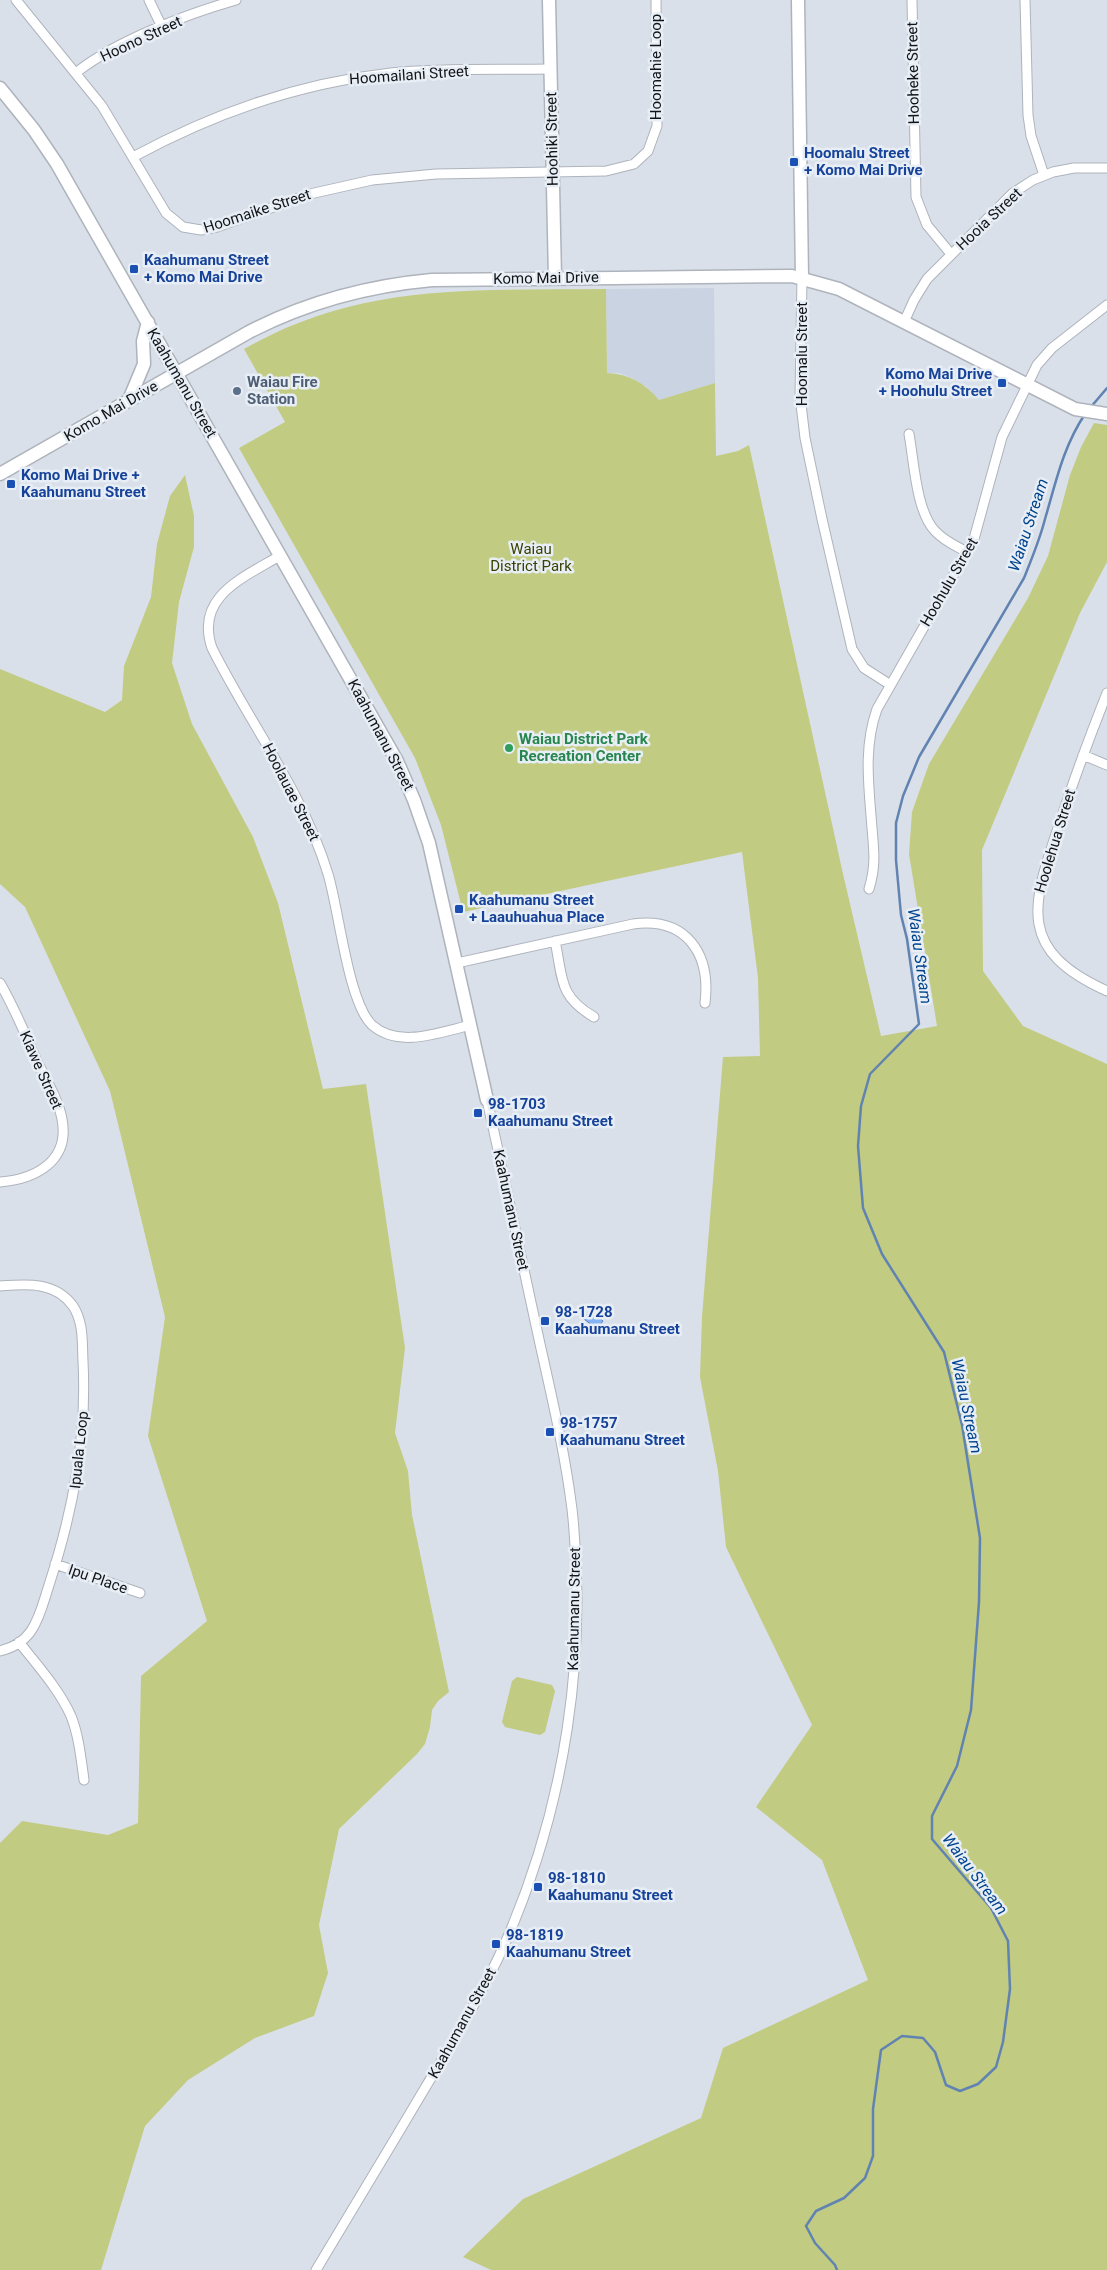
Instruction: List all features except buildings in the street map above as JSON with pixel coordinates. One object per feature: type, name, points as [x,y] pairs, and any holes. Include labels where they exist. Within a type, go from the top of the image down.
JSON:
[{"type":"street","name":"Hoomaike Street","points":[[16,0],[77,72],[102,106],[166,213],[178,224],[195,230],[218,227],[310,194],[372,180],[436,174],[553,172]]},
{"type":"street","points":[[149,0],[162,27]]},
{"type":"street","name":"Hoono Street","points":[[77,72],[120,47],[162,27],[236,0]]},
{"type":"street","name":"Hoohiki Street","points":[[549,0],[555,278]]},
{"type":"street","name":"Hoomahie Loop","points":[[553,172],[616,170],[634,164],[648,151],[655,135],[658,118],[656,0]]},
{"type":"street","name":"Hoomalu Street","points":[[798,0],[802,278],[800,396],[805,438],[852,649],[864,668],[889,684]]},
{"type":"street","name":"Hooheke Street","points":[[912,0],[916,197],[927,225],[951,254]]},
{"type":"street","points":[[1026,0],[1028,115],[1033,141],[1044,175]]},
{"type":"street","name":"Hoomailani Street","points":[[133,157],[217,116],[276,96],[335,81],[415,72],[550,69]]},
{"type":"street","name":"Kaahumanu Street","points":[[0,88],[34,130],[53,158],[386,739],[407,781],[429,843],[457,963],[562,1444],[572,1508],[577,1614],[574,1670],[565,1742],[541,1844],[523,1899],[494,1965],[464,2022],[316,2270]]},
{"type":"street","name":"Hooia Street","points":[[904,322],[914,300],[927,279],[1010,197],[1044,175],[1074,168],[1107,168]]},
{"type":"street","name":"Komo Mai Drive","points":[[0,474],[268,322],[305,306],[347,293],[385,285],[432,280],[776,275],[802,278],[839,289],[1075,409],[1105,414]]},
{"type":"street","name":"Hoohulu Street","points":[[869,889],[875,870],[868,770],[868,743],[874,715],[889,684],[968,552],[980,525],[1002,437],[1044,355],[1107,305]]},
{"type":"street","points":[[130,400],[144,364],[143,341],[148,322]]},
{"type":"street","points":[[909,434],[921,503],[928,522],[941,537],[968,552]]},
{"type":"street","name":"Hoolauae Street","points":[[281,556],[233,584],[218,598],[210,617],[209,634],[212,648],[293,791],[316,839],[330,881],[355,992],[362,1013],[380,1031],[400,1037],[418,1037],[470,1025]]},
{"type":"street","name":"Hoolehua Street","points":[[1107,694],[1083,755],[1040,882],[1038,915],[1047,945],[1061,964],[1084,981],[1107,991]]},
{"type":"street","points":[[1083,755],[1107,765]]},
{"type":"street","points":[[457,963],[644,922],[672,928],[687,937],[700,955],[708,982],[705,1003]]},
{"type":"street","points":[[555,941],[567,994],[575,1004],[594,1016]]},
{"type":"street","name":"Kiawe Street","points":[[0,983],[57,1104],[63,1129],[59,1149],[45,1168],[24,1179],[0,1182]]},
{"type":"street","name":"Ipuala Loop","points":[[0,1286],[29,1284],[55,1291],[72,1306],[80,1323],[84,1388],[82,1442],[73,1501],[55,1564],[36,1622],[20,1642],[0,1651]]},
{"type":"street","name":"Ipu Place","points":[[55,1564],[140,1593]]},
{"type":"street","points":[[20,1642],[61,1698],[70,1715],[84,1780]]},
{"type":"shaded area","points":[[714,288],[715,383],[659,400],[647,387],[632,378],[619,373],[607,373],[606,289]]},
{"type":"green space","name":"Waiau District Park","points":[[606,289],[607,373],[622,375],[636,380],[659,400],[715,383],[716,456],[738,451],[749,445],[843,874],[881,1036],[937,1026],[909,854],[912,812],[929,764],[1028,598],[1048,556],[1070,475],[1081,447],[1094,423],[1107,425],[1107,562],[1080,613],[982,850],[983,971],[1023,1026],[1107,1064],[1107,2270],[491,2270],[463,2257],[523,2199],[701,2118],[723,2048],[868,1980],[822,1860],[756,1807],[812,1725],[726,1547],[718,1471],[700,1377],[702,1317],[723,1057],[760,1056],[758,978],[742,852],[463,912],[441,825],[415,758],[239,448],[285,422],[244,349],[288,327],[332,311],[420,294],[465,291]]},
{"type":"green space","points":[[185,475],[194,516],[194,547],[179,602],[172,663],[192,724],[253,837],[278,903],[323,1089],[366,1084],[405,1348],[395,1433],[408,1471],[412,1515],[449,1692],[438,1701],[432,1710],[425,1744],[417,1754],[339,1829],[319,1925],[328,1973],[314,2016],[255,2038],[188,2080],[145,2126],[101,2270],[0,2270],[0,1843],[22,1821],[108,1835],[138,1823],[141,1676],[207,1621],[148,1436],[165,1317],[110,1091],[25,907],[0,884],[0,669],[105,712],[122,700],[124,666],[151,597],[157,544],[170,496]]},
{"type":"green space","points":[[517,1677],[552,1685],[555,1691],[545,1732],[540,1735],[505,1727],[502,1722],[512,1681]]},
{"type":"water","points":[[590,1310],[603,1321],[597,1329],[584,1319]]},
{"type":"waterway","name":"Waiau Stream","points":[[1090,408],[1107,388]]},
{"type":"waterway","name":"Waiau Stream","points":[[837,2270],[835,2265],[815,2243],[806,2226],[816,2211],[844,2198],[865,2178],[873,2156],[873,2109],[881,2050],[902,2036],[923,2038],[935,2052],[946,2085],[960,2091],[978,2084],[996,2067],[1003,2042],[1010,1989],[1008,1941],[991,1908],[932,1839],[932,1816],[957,1766],[971,1710],[979,1602],[980,1538],[962,1425],[944,1352],[882,1254],[863,1208],[858,1146],[861,1106],[870,1074],[919,1024],[907,939],[901,915],[896,860],[896,823],[903,796],[919,757],[1024,578],[1041,534],[1066,452],[1077,426],[1085,414]]},
{"type":"place","name":"Hoomalu Street + Komo Mai Drive","points":[[794,162]]},
{"type":"place","name":"Kaahumanu Street + Komo Mai Drive","points":[[134,269]]},
{"type":"place","name":"Komo Mai Drive + Hoohulu Street","points":[[1002,383]]},
{"type":"place","name":"Waiau Fire Station","points":[[237,391]]},
{"type":"place","name":"Komo Mai Drive + Kaahumanu Street","points":[[11,484]]},
{"type":"place","name":"Waiau District Park Recreation Center","points":[[509,748]]},
{"type":"place","name":"Kaahumanu Street + Laauhuahua Place","points":[[459,909]]},
{"type":"place","name":"98-1703 Kaahumanu Street","points":[[478,1113]]},
{"type":"place","name":"98-1728 Kaahumanu Street","points":[[545,1321]]},
{"type":"place","name":"98-1757 Kaahumanu Street","points":[[550,1432]]},
{"type":"place","name":"98-1810 Kaahumanu Street","points":[[538,1887]]},
{"type":"place","name":"98-1819 Kaahumanu Street","points":[[496,1944]]}]
